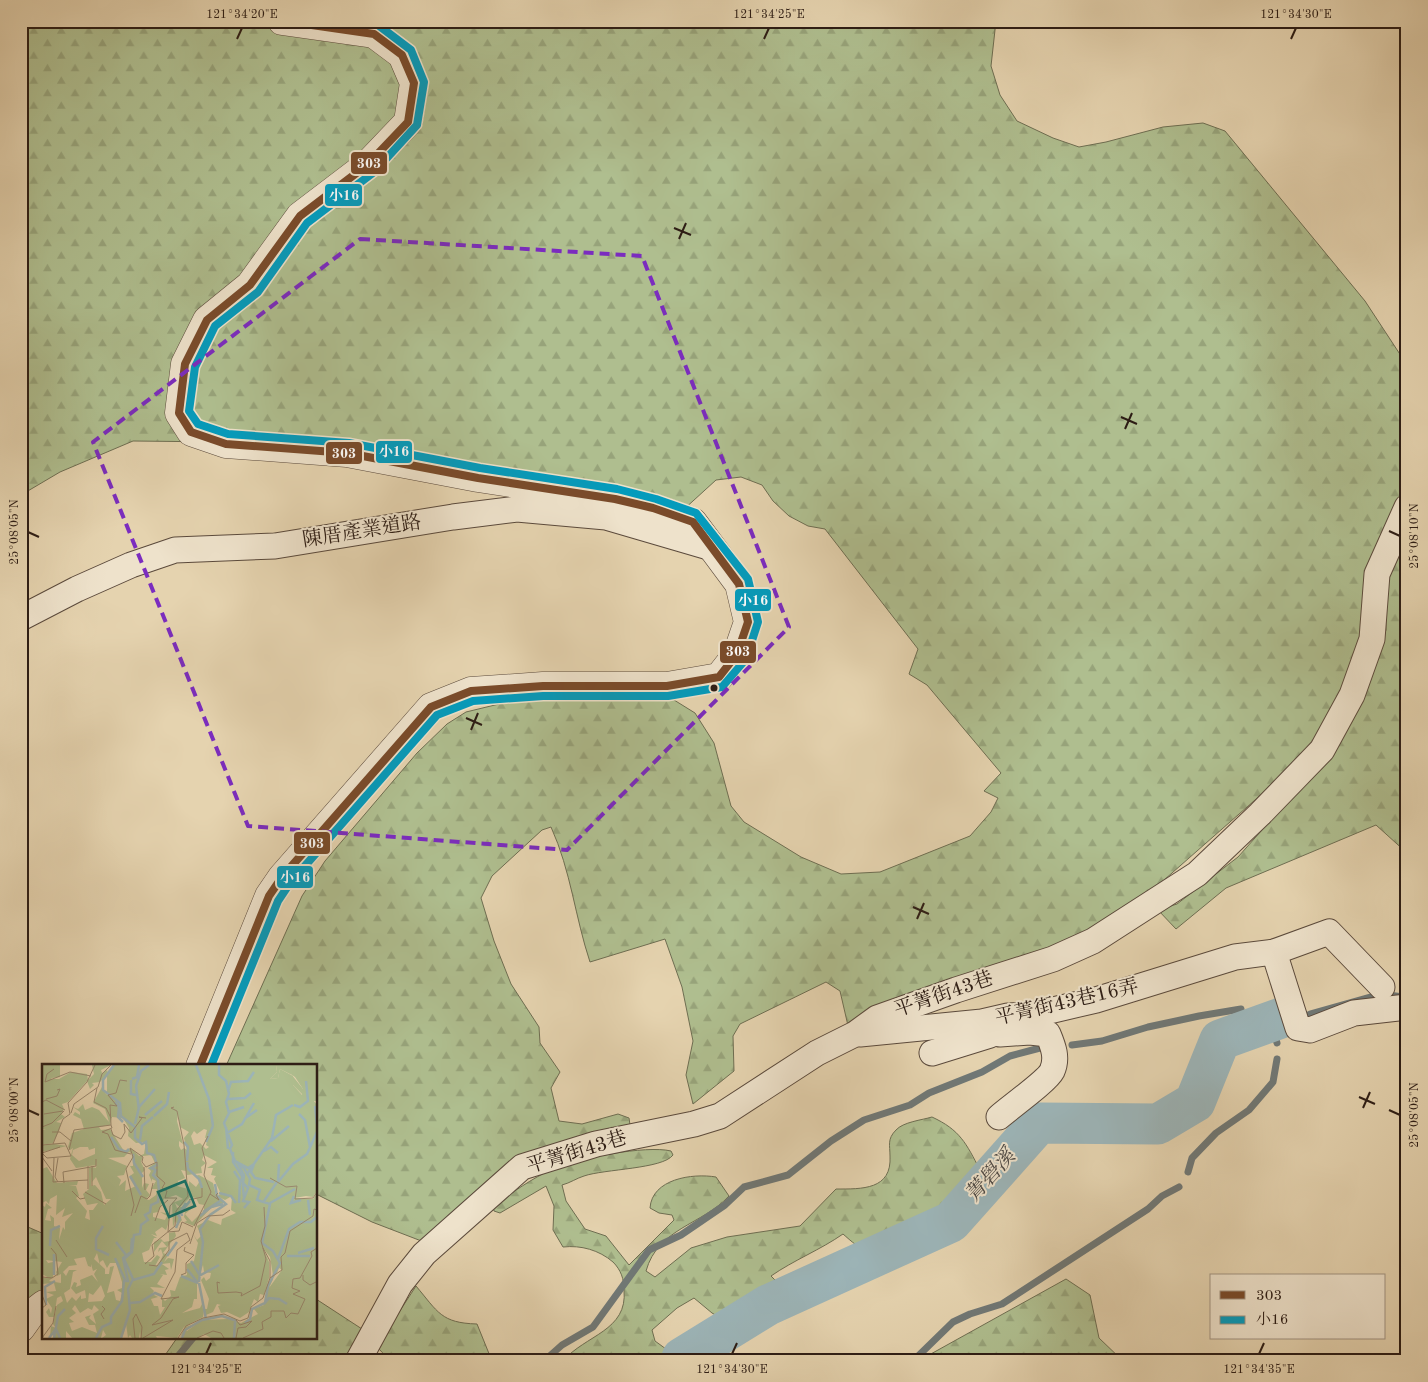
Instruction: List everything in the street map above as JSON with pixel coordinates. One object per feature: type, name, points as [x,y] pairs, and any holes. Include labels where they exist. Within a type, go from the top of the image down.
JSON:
[{"type":"street","points":[[201,1064],[269,896],[289,869],[431,707],[471,691],[543,686],[667,686],[719,676],[737,654],[748,622],[740,584],[693,522],[654,508],[615,499],[478,478],[347,453],[226,444],[191,432],[179,413],[184,364],[207,320],[250,285],[300,216],[367,165],[408,122],[414,83],[402,55],[374,34],[282,21]]},
{"type":"street","name":"平菁街43巷","points":[[358,1361],[400,1284],[424,1254],[522,1167],[596,1144],[694,1124],[720,1116],[817,1053],[856,1034],[877,1018],[1053,959],[1093,941],[1197,874],[1322,750],[1352,695],[1372,639],[1377,574],[1407,508]]},
{"type":"street","name":"陳厝產業道路","points":[[21,618],[77,589],[131,565],[175,550],[275,546],[453,517],[517,510],[606,517],[712,548]]},
{"type":"street","name":"平菁街43巷16弄","points":[[856,1034],[986,1029],[1008,1016],[1032,1015],[1096,1000],[1235,957],[1274,952],[1329,932],[1382,987]]},
{"type":"street","points":[[1274,952],[1298,1028],[1310,1030],[1354,1013],[1407,1007]]},
{"type":"street","points":[[932,1053],[986,1029],[1048,1034],[1054,1050],[1052,1072],[999,1117]]},
{"type":"street","points":[[21,1328],[32,1314],[42,1306]]},
{"type":"highlighted area","points":[[360,239],[642,256],[789,627],[567,850],[248,826],[93,442]]},
{"type":"green space","points":[[21,21],[996,21],[991,66],[1000,95],[1017,121],[1053,138],[1079,147],[1163,127],[1203,123],[1225,131],[1365,301],[1407,365],[1407,487],[1367,575],[1365,632],[1345,686],[1313,749],[1139,902],[1065,946],[849,1030],[840,991],[826,982],[740,1024],[733,1036],[734,1071],[693,1104],[686,1075],[693,1041],[682,987],[665,939],[590,962],[558,844],[551,827],[542,830],[492,876],[481,898],[494,941],[511,984],[539,1027],[540,1043],[560,1072],[551,1088],[559,1121],[582,1124],[618,1114],[629,1118],[630,1125],[567,1144],[424,1242],[372,1222],[318,1195],[318,1064],[227,1064],[302,896],[325,861],[417,753],[447,724],[466,712],[499,704],[576,696],[666,695],[695,713],[714,743],[731,806],[744,822],[801,857],[841,874],[880,872],[970,836],[991,812],[998,798],[984,791],[1001,773],[927,685],[909,674],[918,649],[825,529],[808,526],[789,516],[773,501],[762,485],[741,477],[716,480],[682,511],[313,443],[133,441],[60,472],[21,495]]},
{"type":"green space","points":[[1407,531],[1407,853],[1376,825],[1226,888],[1176,929],[1158,910],[1177,904],[1238,857],[1328,756],[1365,694],[1386,630],[1385,599],[1392,563]]},
{"type":"green space","points":[[932,1117],[956,1132],[971,1152],[980,1170],[965,1195],[954,1206],[930,1224],[904,1238],[872,1251],[860,1248],[843,1234],[771,1276],[783,1288],[781,1294],[764,1301],[731,1324],[712,1313],[694,1298],[677,1308],[652,1330],[655,1341],[666,1349],[665,1361],[563,1361],[572,1352],[612,1324],[619,1315],[623,1304],[624,1290],[620,1271],[613,1262],[596,1251],[576,1247],[563,1247],[553,1230],[554,1206],[546,1186],[500,1213],[494,1211],[493,1206],[522,1186],[564,1165],[629,1151],[671,1151],[673,1155],[667,1160],[658,1163],[593,1174],[562,1185],[566,1201],[585,1229],[606,1236],[629,1265],[674,1220],[672,1215],[659,1213],[650,1208],[652,1198],[658,1190],[665,1184],[685,1177],[716,1177],[729,1196],[718,1206],[670,1236],[660,1245],[646,1271],[655,1277],[691,1248],[727,1237],[800,1226],[836,1189],[865,1188],[881,1181],[886,1176],[889,1167],[890,1142],[893,1133],[903,1125]]},
{"type":"green space","points":[[21,1224],[42,1233],[42,1295],[21,1313]]},
{"type":"green space","points":[[1066,1279],[1090,1295],[1099,1338],[1123,1361],[923,1361],[929,1355]]},
{"type":"green space","points":[[416,1286],[441,1314],[455,1321],[477,1324],[492,1361],[404,1361],[382,1353],[377,1346]]},
{"type":"green space","points":[[318,1300],[362,1329],[346,1361],[161,1361],[176,1340],[318,1340]]},
{"type":"waterway","name":"菁礐溪","points":[[1310,1014],[1381,994],[1403,997]]},
{"type":"waterway","points":[[1072,1045],[1102,1041],[1148,1027],[1241,1009]]},
{"type":"waterway","points":[[1267,1009],[1277,1043]]},
{"type":"waterway","name":"菁礐溪","points":[[681,1361],[682,1358],[768,1305],[951,1222],[1039,1123],[1158,1124],[1195,1102],[1220,1040],[1281,1018]]},
{"type":"waterway","points":[[544,1361],[562,1345],[593,1327],[649,1250],[681,1235],[725,1205],[744,1187],[788,1175],[831,1141],[864,1120],[910,1105],[929,1093],[982,1072],[1010,1056],[1040,1048]]},
{"type":"waterway","points":[[1188,1172],[1192,1158],[1216,1133],[1249,1110],[1273,1082],[1277,1059]]},
{"type":"waterway","points":[[913,1361],[953,1322],[970,1314],[1002,1304],[1148,1209],[1162,1196],[1179,1187]]},
{"type":"waterway","points":[[174,1361],[191,1340]]},
{"type":"transit line","name":"303","points":[[201,1064],[269,896],[282,877],[431,707],[471,691],[543,686],[667,686],[719,677],[737,654],[748,622],[739,584],[693,522],[653,508],[615,499],[478,478],[347,453],[226,444],[191,432],[179,413],[185,364],[207,320],[250,285],[300,216],[367,165],[408,122],[414,83],[402,55],[374,34],[284,21]]},
{"type":"transit line","name":"小16","points":[[212,1064],[278,901],[290,883],[437,715],[473,701],[543,696],[668,696],[722,687],[746,659],[758,622],[748,579],[696,513],[656,499],[617,489],[480,468],[349,443],[228,434],[198,424],[189,411],[195,367],[215,326],[258,292],[307,223],[374,172],[417,125],[424,82],[411,50],[378,25],[355,21]]}]
